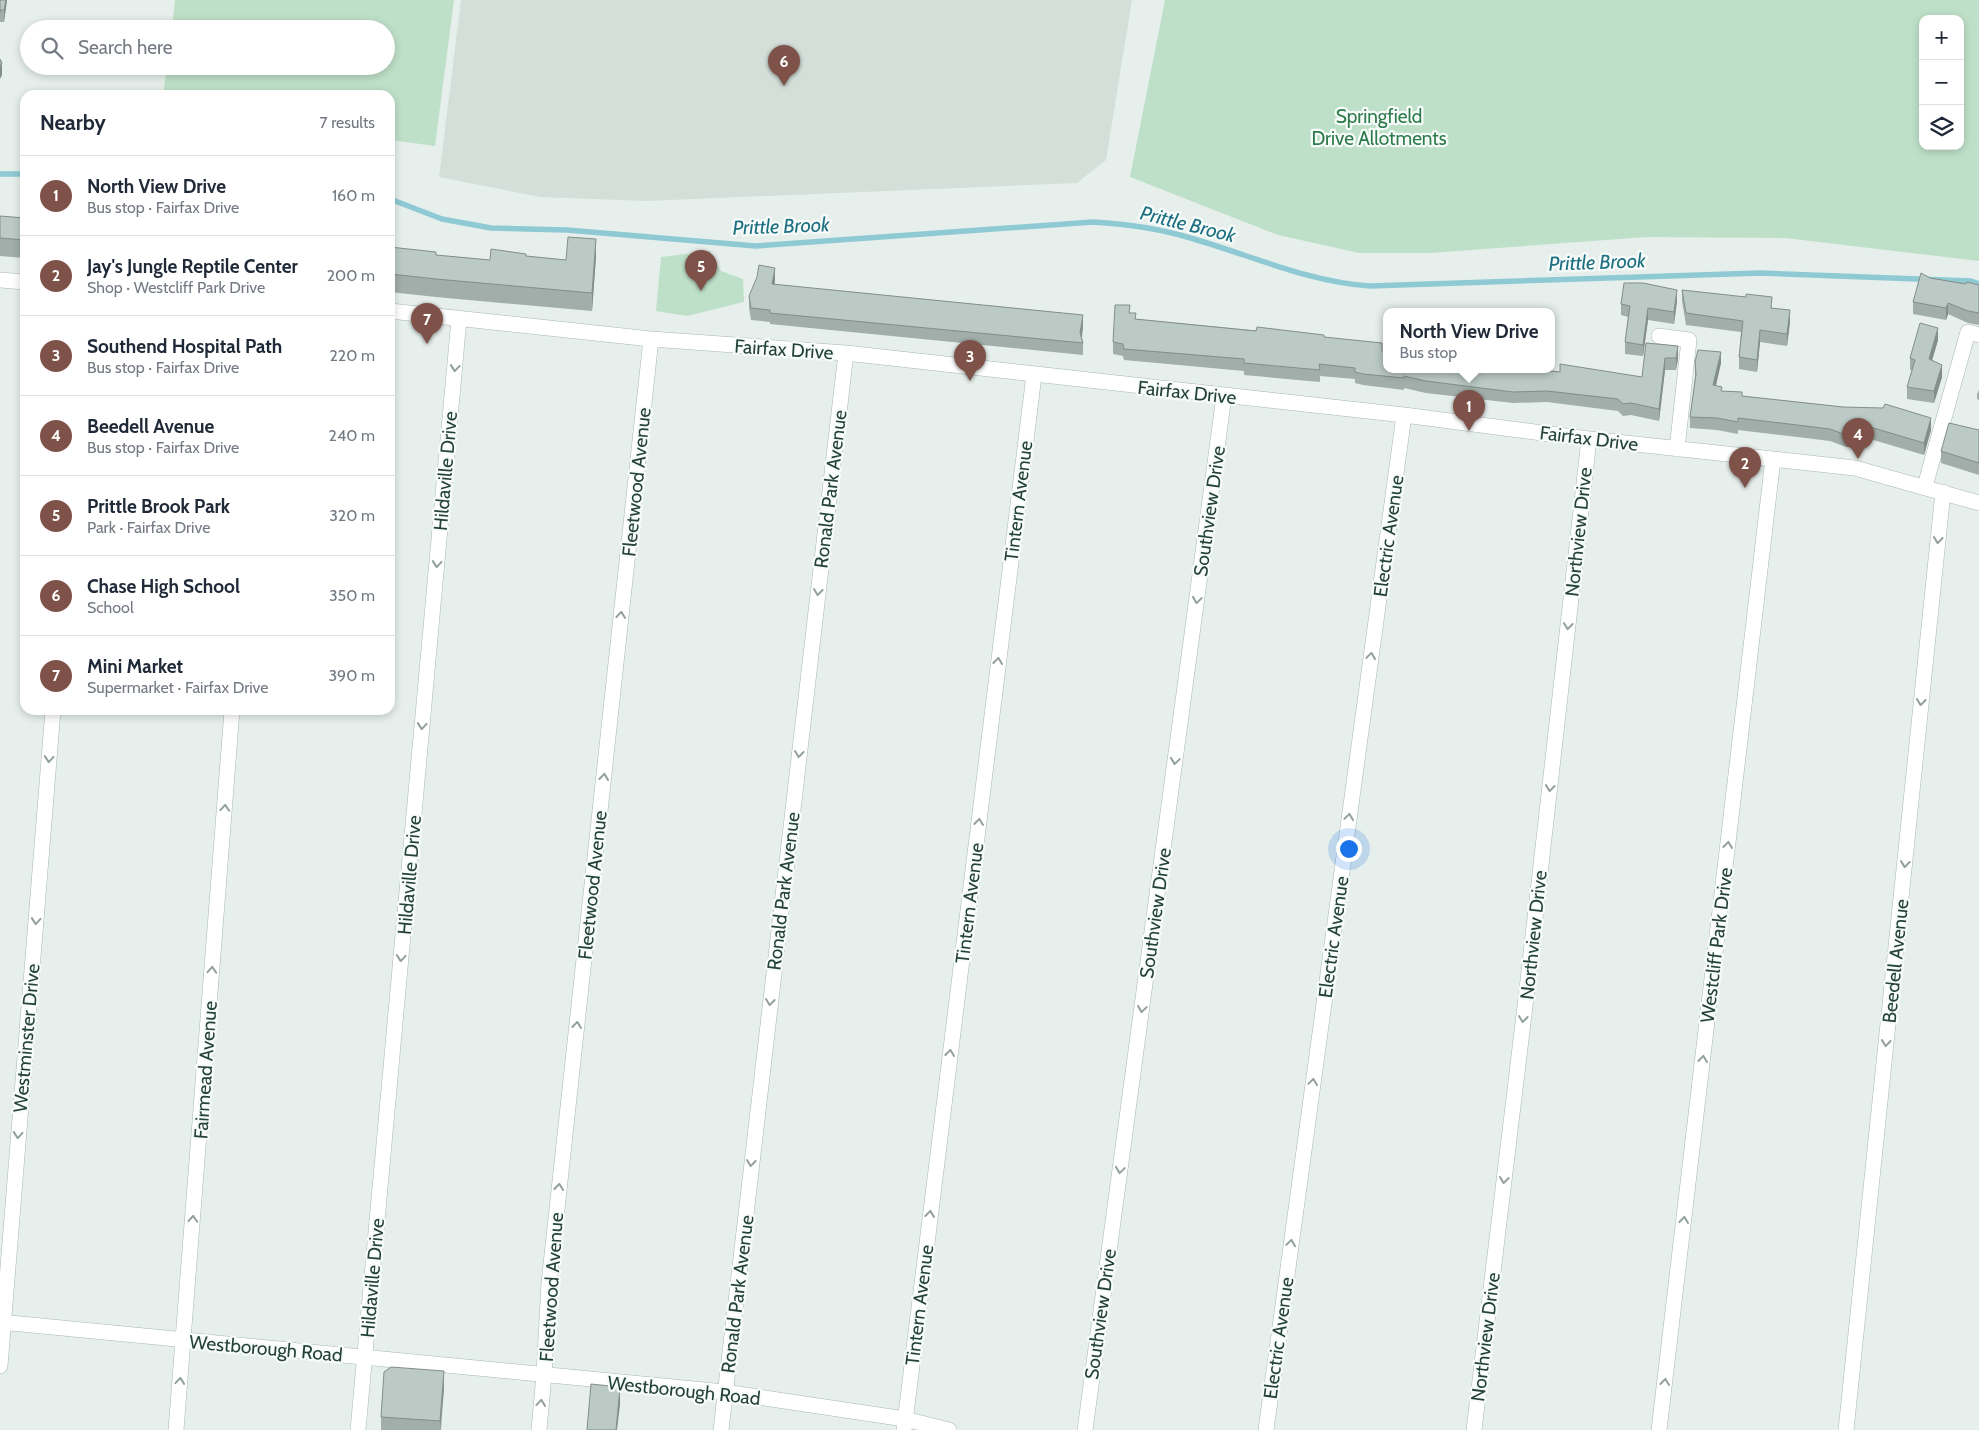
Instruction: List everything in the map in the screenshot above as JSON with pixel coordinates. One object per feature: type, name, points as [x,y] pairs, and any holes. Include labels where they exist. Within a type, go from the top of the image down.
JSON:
[{"type":"street","points":[[0,280],[20,282]]},
{"type":"street","name":"Fairfax Drive","points":[[395,313],[651,340],[846,353],[1404,415],[1589,439],[1855,468],[1925,486],[1979,503]]},
{"type":"street","name":"Hildaville Drive","points":[[358,1430],[459,319]]},
{"type":"street","points":[[1925,486],[1968,332],[1979,335]]},
{"type":"street","points":[[1659,336],[1689,340],[1677,449]]},
{"type":"street","name":"Fleetwood Avenue","points":[[539,1430],[549,1283],[651,340]]},
{"type":"street","name":"Ronald Park Avenue","points":[[721,1430],[846,353]]},
{"type":"street","name":"Tintern Avenue","points":[[904,1425],[1034,375]]},
{"type":"street","name":"Southview Drive","points":[[1085,1430],[1224,396]]},
{"type":"street","name":"Electric Avenue","points":[[1266,1430],[1404,415]]},
{"type":"street","name":"Northview Drive","points":[[1474,1430],[1525,1008],[1589,439]]},
{"type":"street","name":"Westcliff Park Drive","points":[[1659,1430],[1772,459]]},
{"type":"street","name":"Beedell Avenue","points":[[1846,1430],[1943,492]]},
{"type":"street","name":"Westminster Drive","points":[[0,1366],[2,1322],[53,715]]},
{"type":"street","name":"Fairmead Avenue","points":[[176,1430],[232,715]]},
{"type":"street","name":"Westborough Road","points":[[2,1322],[725,1392],[904,1425],[949,1430]]},
{"type":"shaded area","points":[[461,0],[1132,0],[1106,160],[1077,183],[646,201],[540,197],[439,177]]},
{"type":"green space","points":[[175,0],[454,0],[435,146],[395,141],[395,90],[164,90],[166,75],[395,75],[395,20],[173,20]]},
{"type":"green space","name":"Springfield Drive Allotments","points":[[1165,0],[1979,0],[1979,261],[1785,238],[1647,237],[1430,253],[1359,253],[1278,235],[1130,177]]},
{"type":"green space","points":[[710,251],[721,271],[743,279],[744,302],[687,316],[656,311],[661,257]]},
{"type":"building","points":[[0,0],[6,0],[4,10],[0,10]]},
{"type":"building","points":[[0,216],[20,218],[20,240],[0,238]]},
{"type":"building","points":[[568,237],[596,239],[592,293],[395,275],[395,248],[436,252],[436,255],[490,260],[491,249],[526,254],[526,256],[566,260]]},
{"type":"building","points":[[759,265],[775,268],[772,284],[1083,315],[1080,333],[1083,343],[770,313],[770,310],[751,308],[749,296],[757,277]]},
{"type":"building","points":[[1921,273],[1930,278],[1979,285],[1979,313],[1948,303],[1946,308],[1913,302]]},
{"type":"building","points":[[1624,283],[1643,283],[1677,290],[1674,312],[1648,308],[1643,345],[1625,342],[1630,306],[1621,304]]},
{"type":"building","points":[[1682,290],[1746,297],[1746,294],[1772,297],[1771,308],[1790,310],[1787,334],[1760,330],[1757,360],[1739,357],[1743,321],[1686,313]]},
{"type":"building","points":[[1115,305],[1130,305],[1129,313],[1136,313],[1135,319],[1256,331],[1257,327],[1382,343],[1383,373],[1555,373],[1555,371],[1560,372],[1560,364],[1642,377],[1646,343],[1678,346],[1676,358],[1665,358],[1659,409],[1631,403],[1623,404],[1618,399],[1547,391],[1513,392],[1426,381],[1404,376],[1404,378],[1363,374],[1355,372],[1355,368],[1319,364],[1320,370],[1244,363],[1244,359],[1124,349],[1123,344],[1113,342]]},
{"type":"building","points":[[1920,323],[1938,328],[1929,359],[1942,365],[1934,391],[1907,387],[1915,360],[1910,358]]},
{"type":"building","points":[[1698,350],[1721,352],[1713,385],[1722,387],[1721,391],[1742,392],[1742,396],[1843,407],[1883,408],[1885,404],[1931,418],[1924,443],[1860,424],[1858,435],[1846,435],[1830,429],[1738,418],[1738,422],[1717,418],[1690,417],[1696,374],[1695,362]]},
{"type":"building","points":[[1949,423],[1979,430],[1979,463],[1941,451]]},
{"type":"building","points":[[391,1367],[444,1371],[440,1421],[381,1417],[384,1372]]},
{"type":"building","points":[[591,1384],[620,1387],[616,1430],[587,1430]]},
{"type":"waterway","name":"Prittle Brook","points":[[0,174],[20,174]]},
{"type":"waterway","name":"Prittle Brook","points":[[395,201],[442,219],[491,228],[567,230],[756,246],[1093,222],[1105,223],[1164,231],[1300,273],[1323,279],[1370,286],[1760,273],[1971,281],[1979,284]]},
{"type":"place","name":"Chase High School","points":[[784,86]]},
{"type":"place","name":"Prittle Brook Park","points":[[701,291]]},
{"type":"place","name":"Mini Market","points":[[427,344]]},
{"type":"place","name":"Southend Hospital Path","points":[[970,381]]},
{"type":"place","name":"North View Drive","points":[[1469,431]]},
{"type":"place","name":"Beedell Avenue","points":[[1858,459]]},
{"type":"place","name":"Jay's Jungle Reptile Center","points":[[1745,488]]}]
